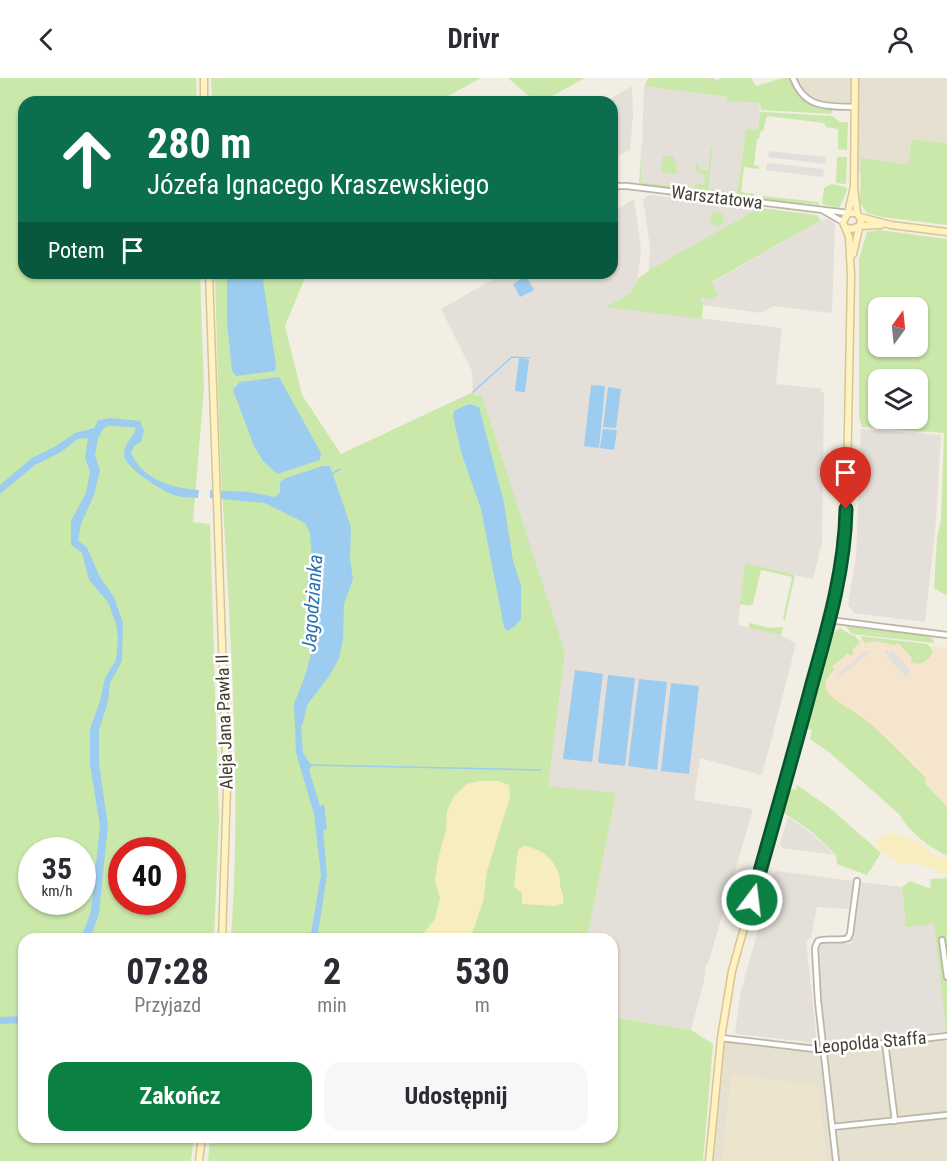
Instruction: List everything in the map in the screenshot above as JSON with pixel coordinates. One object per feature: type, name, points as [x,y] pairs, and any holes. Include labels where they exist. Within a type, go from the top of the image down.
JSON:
[{"type":"street","points":[[204,78],[204,96]]},
{"type":"street","points":[[793,78],[802,94],[810,101],[825,106],[855,107]]},
{"type":"street","points":[[709,1161],[721,1038],[732,970],[829,620],[846,532],[851,275],[853,251],[859,226],[854,188],[855,78]]},
{"type":"street","name":"Warsztatowa","points":[[618,186],[848,213]]},
{"type":"street","points":[[851,275],[844,217],[848,213],[854,188]]},
{"type":"street","name":"Warsztatowa","points":[[822,209],[845,225]]},
{"type":"street","points":[[848,213],[891,225]]},
{"type":"street","points":[[845,225],[852,229],[859,226],[891,225],[947,232]]},
{"type":"street","name":"Aleja Jana Pawła II","points":[[209,279],[227,787],[222,933]]},
{"type":"street","points":[[829,620],[947,635]]},
{"type":"street","points":[[836,1161],[816,984],[815,948],[818,941],[825,938],[842,940],[848,938],[857,881]]},
{"type":"street","points":[[942,940],[947,977]]},
{"type":"street","name":"Leopolda Staffa","points":[[721,1038],[823,1050],[947,1036]]},
{"type":"street","points":[[885,1042],[895,1121]]},
{"type":"street","points":[[832,1127],[947,1115]]},
{"type":"street","points":[[199,1161],[201,1143]]},
{"type":"shaded area","points":[[648,78],[698,78],[697,93],[728,97],[725,101],[760,103],[758,130],[746,129],[737,193],[641,182],[644,87]]},
{"type":"shaded area","points":[[793,78],[947,78],[947,224],[863,185],[854,155],[855,107],[825,106],[810,101]]},
{"type":"shaded area","points":[[632,86],[633,115],[630,150],[618,156],[618,96],[615,96]]},
{"type":"shaded area","points":[[770,151],[826,157],[825,164],[767,157]]},
{"type":"shaded area","points":[[767,163],[824,169],[823,177],[766,170]]},
{"type":"shaded area","points":[[649,195],[759,208],[649,270],[650,247],[643,199]]},
{"type":"shaded area","points":[[634,199],[641,249],[638,279],[631,293],[606,307],[782,328],[776,384],[822,389],[820,392],[824,392],[822,543],[813,579],[745,564],[738,625],[781,635],[796,644],[762,775],[700,758],[694,800],[753,809],[706,965],[691,1030],[618,1018],[618,933],[588,933],[616,794],[547,786],[565,652],[482,397],[473,395],[472,371],[441,309],[494,279],[618,279],[618,208]]},
{"type":"shaded area","points":[[829,219],[835,224],[832,313],[773,306],[761,313],[703,305],[699,298],[710,300],[718,295],[712,283],[821,220]]},
{"type":"shaded area","points":[[805,397],[808,399],[804,438],[800,435]]},
{"type":"shaded area","points":[[861,429],[941,435],[936,520],[925,622],[854,613],[848,605],[856,556]]},
{"type":"shaded area","points":[[849,638],[947,648],[947,807],[925,782],[823,692],[836,640]]},
{"type":"shaded area","points":[[887,649],[889,652],[892,650],[911,671],[906,677],[884,652]]},
{"type":"shaded area","points":[[866,650],[868,653],[840,677],[838,674]]},
{"type":"shaded area","points":[[788,817],[812,834],[835,855],[783,848],[780,844]]},
{"type":"shaded area","points":[[777,871],[853,881],[849,909],[817,907],[811,937],[806,942],[817,1043],[735,1032],[741,991],[774,873]]},
{"type":"shaded area","points":[[860,882],[902,887],[906,926],[934,924],[946,1025],[942,1032],[827,1044],[820,995],[817,948],[826,941],[851,944]]},
{"type":"shaded area","points":[[946,1025],[947,1161],[705,1161],[717,1038],[827,1044],[942,1032]]},
{"type":"shaded area","points":[[731,1075],[818,1085],[827,1161],[722,1161]]},
{"type":"green space","points":[[0,78],[196,78],[197,96],[18,96],[18,279],[200,279],[204,389],[193,522],[210,524],[219,821],[214,933],[18,933],[18,1143],[193,1143],[191,1161],[0,1161]]},
{"type":"green space","points":[[211,78],[481,78],[448,96],[212,96]]},
{"type":"green space","points":[[508,78],[585,78],[552,96],[529,96]]},
{"type":"green space","points":[[648,78],[714,78],[716,81],[721,78],[751,78],[756,86],[782,78],[793,78],[810,101],[833,107],[831,114],[761,110],[760,103],[725,101],[728,97],[645,86]]},
{"type":"green space","points":[[760,112],[832,116],[840,122],[848,122],[847,150],[838,149],[838,129],[826,127],[824,123],[767,116],[763,131],[757,139],[754,165],[759,166],[759,169],[744,167],[741,192],[754,194],[754,198],[739,196],[737,193],[746,129],[758,130]]},
{"type":"green space","points":[[912,139],[947,144],[947,225],[882,217],[867,213],[860,203],[861,158],[908,165]]},
{"type":"green space","points":[[642,141],[641,182],[685,187],[684,189],[643,185],[639,182]]},
{"type":"green space","points":[[711,147],[713,147],[708,189],[730,192],[729,194],[692,189],[696,184],[704,185],[705,175],[695,171],[696,163],[699,164],[698,170],[708,171]]},
{"type":"green space","points":[[663,156],[674,157],[674,161],[677,162],[676,174],[661,172]]},
{"type":"green space","points":[[837,157],[847,157],[846,184],[836,183]]},
{"type":"green space","points":[[831,184],[846,187],[847,191],[839,208],[822,204],[824,188]]},
{"type":"green space","points":[[763,196],[819,202],[819,205],[763,199]]},
{"type":"green space","points":[[759,208],[817,215],[821,220],[712,282],[718,295],[710,300],[700,298],[703,305],[702,319],[605,307],[631,293],[638,279],[649,270]]},
{"type":"green space","points":[[714,212],[720,212],[724,219],[720,226],[714,226],[710,222],[710,216]]},
{"type":"green space","points":[[879,230],[947,239],[947,596],[934,588],[937,538],[941,520],[944,433],[889,429],[928,429],[928,369],[868,369],[868,427],[862,427],[859,417],[859,259],[867,232]]},
{"type":"green space","points":[[215,279],[305,279],[285,326],[302,395],[341,454],[473,392],[473,395],[482,396],[565,652],[548,786],[616,793],[588,933],[231,933],[235,822],[234,706],[220,447]]},
{"type":"green space","points":[[745,563],[795,575],[785,620],[783,618],[792,577],[761,570],[753,604],[750,606],[740,604]]},
{"type":"green space","points":[[749,623],[771,628],[783,627],[781,635],[749,628]]},
{"type":"green space","points":[[844,624],[926,635],[932,638],[934,643],[852,634]]},
{"type":"green space","points":[[840,628],[855,636],[860,642],[852,650],[854,653],[851,656],[848,653],[832,667],[834,670],[826,682],[827,691],[835,700],[872,726],[926,778],[925,783],[947,807],[947,856],[920,838],[899,814],[829,752],[810,739],[812,730],[805,728],[831,635]]},
{"type":"green space","points":[[860,636],[928,644],[933,653],[925,661],[917,664],[910,661],[912,658],[898,643],[895,645],[874,641],[865,643]]},
{"type":"green space","points":[[797,785],[830,808],[881,853],[867,875],[837,864],[836,855],[812,832],[784,813],[790,789],[796,790]]},
{"type":"green space","points":[[947,878],[947,1037],[934,924],[906,927],[902,887],[910,881],[931,889],[930,879]]},
{"type":"green space","points":[[618,1018],[691,1030],[713,1044],[703,1161],[208,1161],[210,1143],[618,1143]]},
{"type":"sand","points":[[479,781],[499,781],[509,785],[510,797],[487,871],[483,902],[472,933],[424,933],[435,919],[440,898],[435,880],[446,830],[447,811],[454,796],[467,784]]},
{"type":"sand","points":[[890,833],[909,838],[937,856],[947,859],[947,875],[936,873],[936,869],[918,864],[900,863],[876,848],[877,838]]},
{"type":"sand","points":[[524,846],[536,849],[553,863],[560,877],[563,903],[555,906],[522,904],[522,893],[514,887],[518,850]]},
{"type":"water","points":[[227,279],[264,279],[275,371],[236,376],[232,370],[227,323]]},
{"type":"water","points":[[521,279],[528,279],[534,290],[520,297],[513,284]]},
{"type":"water","points":[[519,358],[529,360],[525,392],[515,391]]},
{"type":"water","points":[[279,377],[321,453],[320,460],[277,474],[263,461],[254,446],[233,390],[240,382]]},
{"type":"water","points":[[591,385],[605,386],[599,448],[584,446]]},
{"type":"water","points":[[608,387],[621,389],[616,428],[603,427]]},
{"type":"water","points":[[469,404],[479,407],[504,503],[513,561],[521,585],[521,619],[507,631],[504,627],[481,509],[462,455],[453,417],[454,411]]},
{"type":"water","points":[[111,418],[140,421],[144,431],[141,442],[134,446],[131,453],[136,462],[159,481],[199,490],[198,498],[177,496],[153,484],[130,466],[124,450],[136,429],[134,427],[108,426],[98,438],[95,456],[100,470],[94,495],[81,524],[78,540],[87,548],[100,577],[114,597],[123,623],[122,661],[110,683],[108,702],[99,730],[99,763],[108,826],[99,913],[92,933],[83,933],[90,915],[96,915],[96,864],[100,826],[90,765],[90,729],[105,678],[116,660],[118,639],[116,624],[108,602],[89,580],[82,553],[71,545],[71,521],[86,493],[90,472],[85,457],[88,438],[78,439],[61,452],[35,465],[0,494],[0,485],[32,458],[75,433],[94,428],[98,420]]},
{"type":"water","points":[[603,429],[617,430],[614,450],[600,448]]},
{"type":"water","points":[[329,466],[351,527],[350,559],[353,579],[344,604],[343,640],[339,658],[330,675],[307,705],[301,726],[303,753],[312,766],[309,770],[320,806],[324,804],[327,829],[323,830],[327,875],[318,933],[311,933],[321,875],[314,814],[296,753],[294,704],[312,650],[319,638],[313,629],[315,603],[306,584],[312,560],[310,533],[305,523],[265,503],[210,498],[210,490],[249,492],[275,497],[280,492],[280,482],[286,478]]},
{"type":"water","points":[[575,670],[603,674],[592,762],[563,759]]},
{"type":"water","points":[[608,675],[635,678],[625,766],[598,763]]},
{"type":"water","points":[[639,679],[667,682],[657,770],[628,766]]},
{"type":"water","points":[[671,683],[699,686],[689,774],[661,771]]},
{"type":"water","points":[[18,1016],[18,1023],[0,1024],[0,1017]]},
{"type":"waterway","points":[[473,392],[512,357],[529,358]]},
{"type":"waterway","points":[[333,473],[340,469]]},
{"type":"waterway","points":[[311,765],[541,770]]},
{"type":"route","points":[[752,900],[829,620],[846,532],[846,509]]},
{"type":"water label","name":"Jagodzianka","points":[[312,603]]}]
